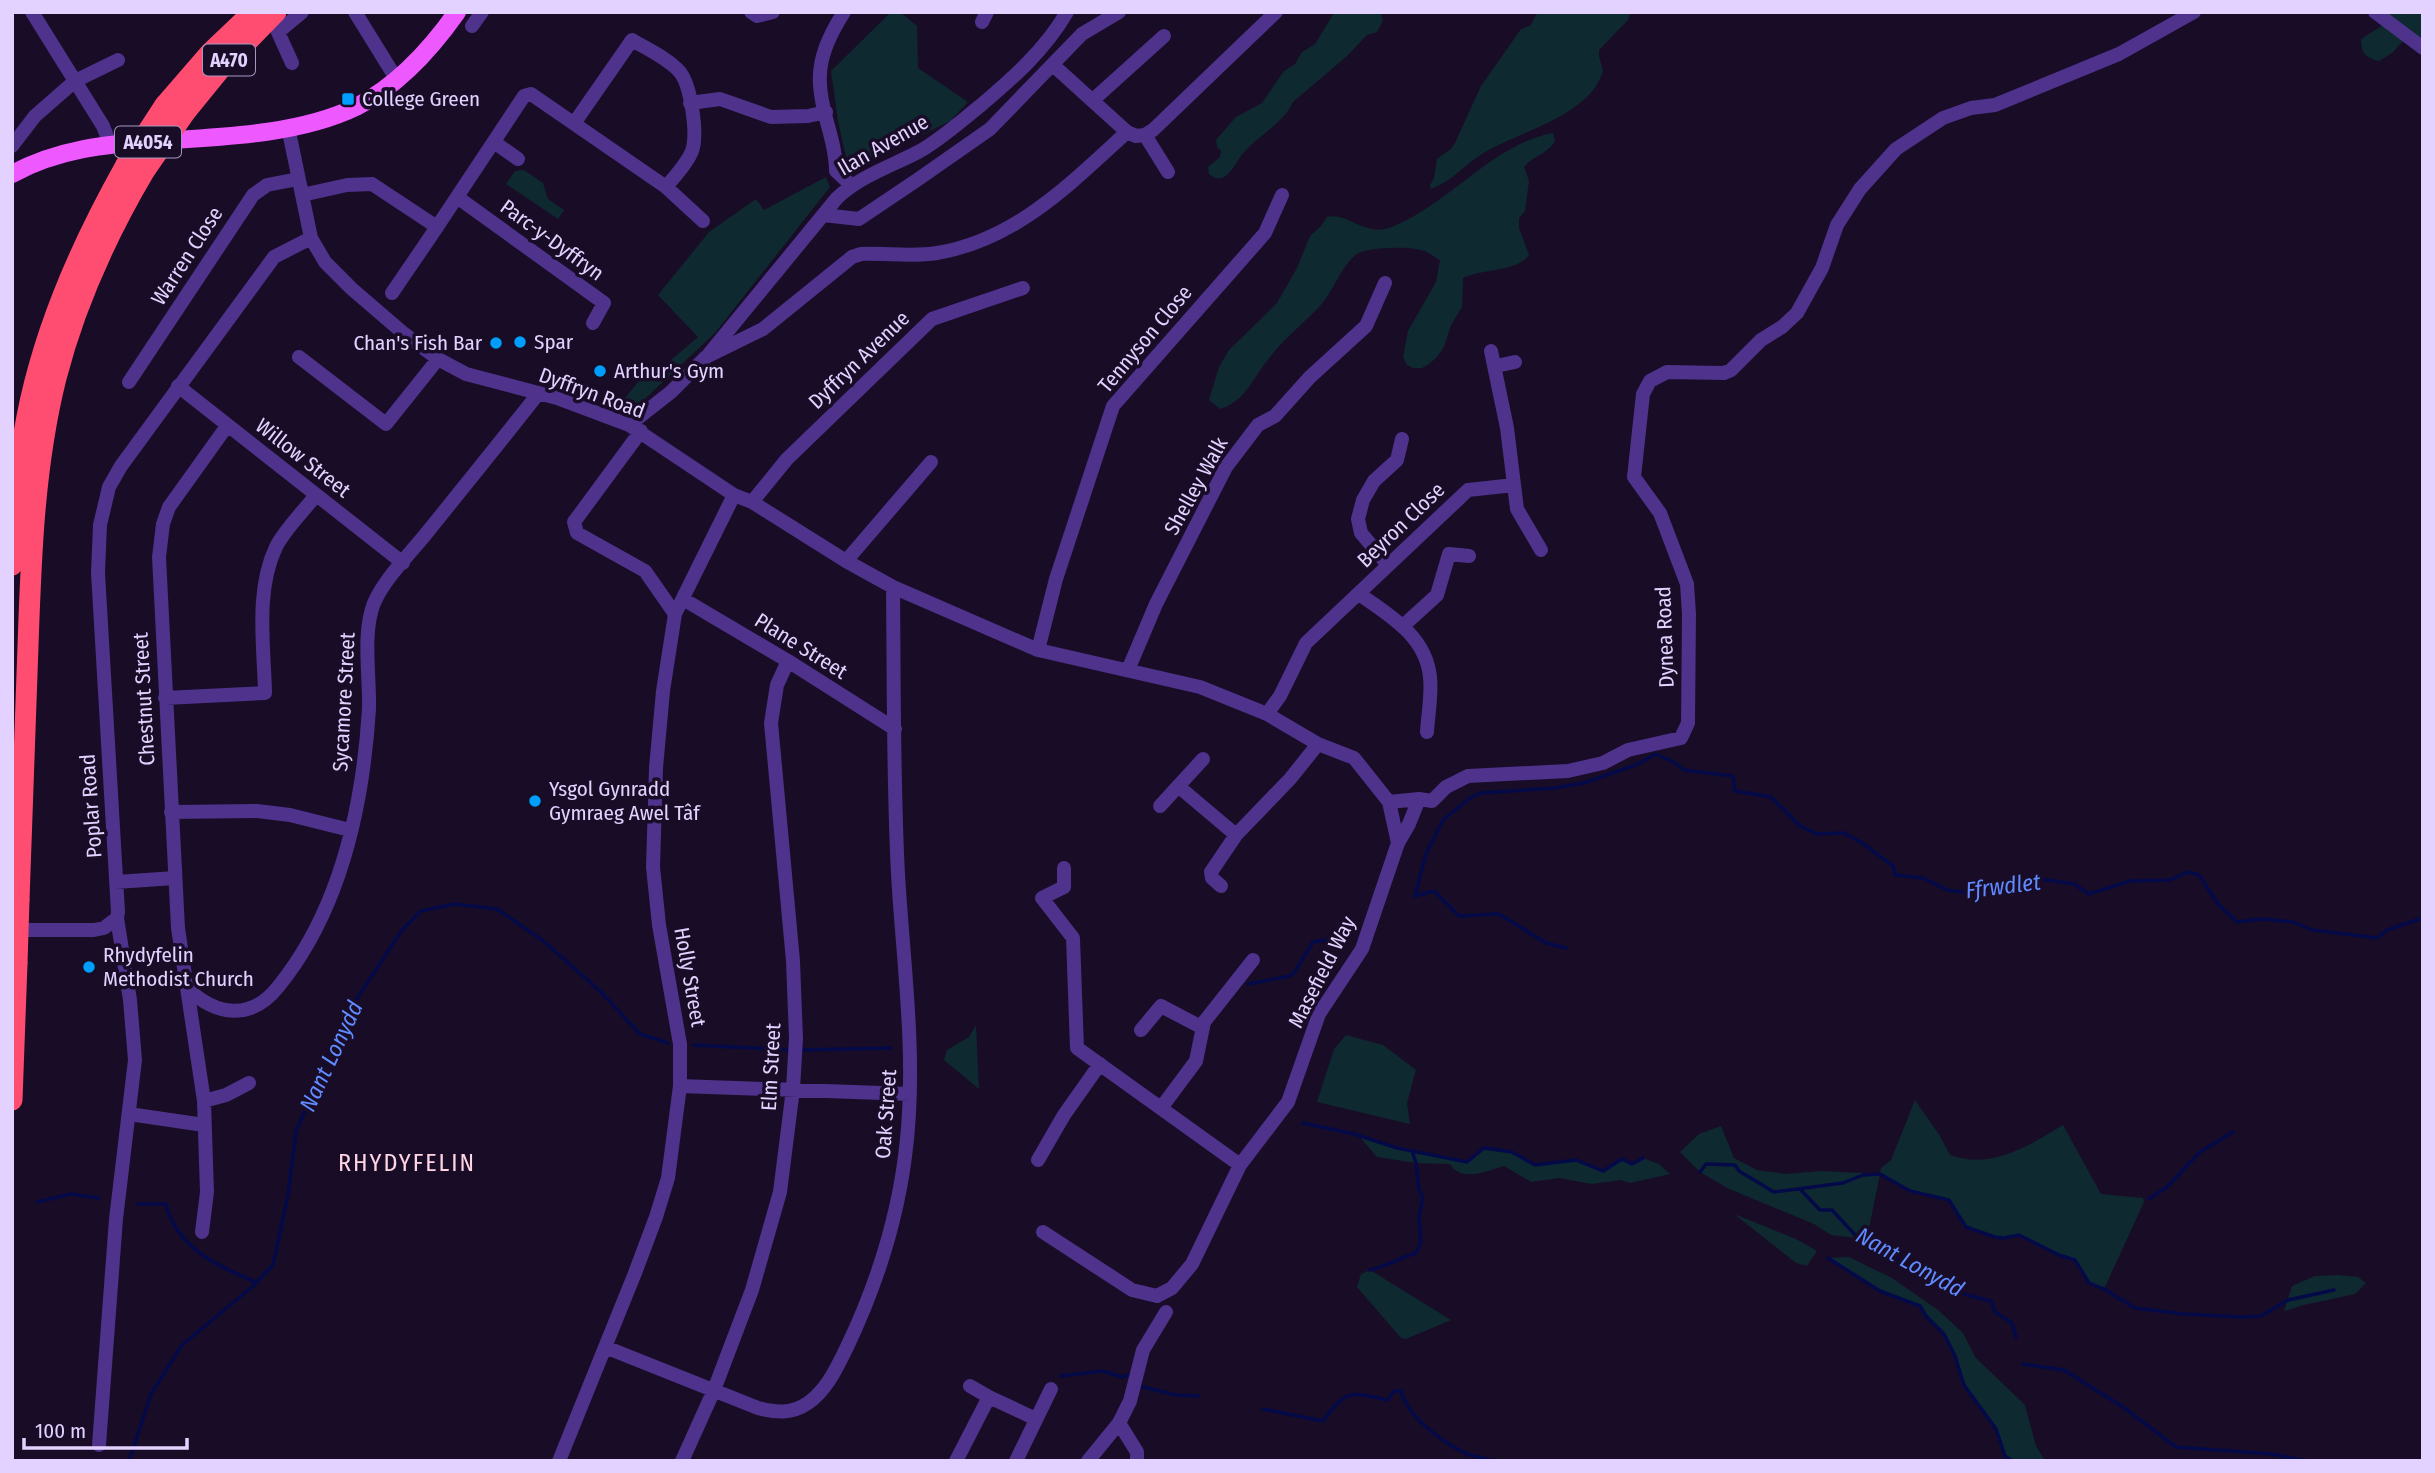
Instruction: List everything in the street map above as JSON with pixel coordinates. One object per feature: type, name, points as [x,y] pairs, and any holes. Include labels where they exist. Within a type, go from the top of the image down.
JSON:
[{"type":"highway","name":"A470","points":[[12,1100],[31,568],[37,487],[46,424],[68,336],[91,274],[118,215],[135,167],[165,105],[210,53],[253,12]]},
{"type":"highway","name":"A470","points":[[12,565],[16,492],[25,431],[50,329],[74,266],[102,208],[221,68],[276,12]]},
{"type":"main road","name":"A4054","points":[[12,174],[55,155],[110,144],[232,135],[288,127],[356,107],[397,79],[440,36],[457,12]]},
{"type":"street","points":[[32,12],[103,126],[110,144]]},
{"type":"street","points":[[292,62],[278,32],[302,12]]},
{"type":"street","points":[[355,12],[397,79]]},
{"type":"street","points":[[472,26],[482,12]]},
{"type":"street","points":[[751,12],[757,16],[773,12]]},
{"type":"street","points":[[844,12],[824,49],[820,84],[836,151],[836,171],[850,185]]},
{"type":"street","name":"Ilan Avenue","points":[[706,357],[850,185],[923,149],[962,120],[1036,54],[1055,32],[1067,12]]},
{"type":"street","points":[[823,215],[859,219],[990,129],[1082,34],[1119,12]]},
{"type":"street","points":[[1052,65],[1126,132],[1136,136],[1145,135],[1276,12]]},
{"type":"street","name":"Dynea Road","points":[[1389,802],[1419,799],[1432,801],[1446,787],[1468,776],[1568,771],[1603,763],[1628,750],[1681,738],[1688,723],[1687,584],[1660,513],[1634,477],[1643,394],[1650,381],[1667,372],[1724,373],[1731,370],[1761,340],[1782,327],[1797,313],[1822,268],[1837,225],[1860,189],[1896,149],[1943,118],[1971,108],[1995,105],[2119,54],[2194,12]]},
{"type":"street","points":[[2375,12],[2423,48]]},
{"type":"street","points":[[1093,100],[1164,36]]},
{"type":"street","points":[[575,122],[632,40],[681,74],[695,132],[691,152],[666,187]]},
{"type":"street","points":[[12,146],[35,116],[75,81],[118,60]]},
{"type":"street","points":[[392,293],[524,96],[531,94],[666,187],[704,221]]},
{"type":"street","points":[[690,103],[720,99],[771,117],[787,118],[826,111]]},
{"type":"street","name":"Dyffryn Road","points":[[288,127],[312,238],[325,261],[352,289],[438,359],[466,374],[557,398],[635,428],[734,495],[751,502],[893,587],[1038,650]]},
{"type":"street","points":[[675,614],[645,570],[577,533],[574,522],[635,428],[706,357],[762,329],[852,257],[862,254],[934,253],[954,249],[1002,230],[1037,211],[1126,132]]},
{"type":"street","points":[[1145,135],[1168,172]]},
{"type":"street","points":[[494,142],[518,159]]},
{"type":"street","name":"Warren Close","points":[[129,382],[253,195],[267,185],[298,179]]},
{"type":"street","points":[[302,195],[347,185],[372,184],[437,227]]},
{"type":"street","name":"Tennyson Close","points":[[1038,650],[1056,579],[1113,406],[1265,233],[1282,195]]},
{"type":"street","name":"Parc-y-Dyffryn","points":[[457,197],[604,303],[593,323]]},
{"type":"street","name":"Poplar Road","points":[[99,1446],[116,1219],[135,1038],[117,918],[97,573],[100,525],[109,487],[177,386],[274,257],[312,238]]},
{"type":"street","name":"Shelley Walk","points":[[1128,670],[1156,604],[1226,467],[1258,425],[1275,416],[1310,377],[1366,326],[1385,284]]},
{"type":"street","name":"Dyffryn Avenue","points":[[751,502],[787,459],[932,319],[1023,288]]},
{"type":"street","points":[[1491,351],[1496,366],[1517,509],[1541,550]]},
{"type":"street","points":[[299,357],[386,424],[438,359]]},
{"type":"street","points":[[1496,366],[1516,362]]},
{"type":"street","name":"Willow Street","points":[[177,386],[403,563]]},
{"type":"street","name":"Sycamore Street","points":[[187,988],[209,1005],[237,1011],[250,1009],[269,998],[298,961],[331,891],[351,830],[364,760],[370,680],[370,620],[380,592],[538,394]]},
{"type":"street","name":"Chestnut Street","points":[[202,1232],[207,1192],[204,1101],[178,928],[159,557],[163,524],[169,507],[227,426]]},
{"type":"street","points":[[1388,565],[1361,533],[1358,519],[1363,500],[1374,481],[1397,460],[1402,439]]},
{"type":"street","points":[[846,561],[931,462]]},
{"type":"street","name":"Beyron Close","points":[[1267,714],[1280,696],[1306,643],[1468,490],[1514,485]]},
{"type":"street","points":[[165,698],[265,693],[263,612],[268,568],[277,545],[316,495]]},
{"type":"street","name":"Holly Street","points":[[559,1461],[656,1217],[668,1178],[680,1086],[680,1044],[659,925],[653,867],[657,755],[663,691],[675,614],[734,495]]},
{"type":"street","points":[[1404,625],[1437,595],[1449,554],[1469,556]]},
{"type":"street","name":"Oak Street","points":[[605,1347],[776,1413],[792,1411],[809,1403],[824,1389],[865,1310],[880,1266],[902,1181],[910,1094],[910,1024],[896,835],[893,587]]},
{"type":"street","points":[[1359,594],[1404,625],[1421,649],[1430,676],[1432,725]]},
{"type":"street","name":"Plane Street","points":[[684,599],[895,729]]},
{"type":"street","points":[[1038,650],[1200,687],[1267,714],[1318,744],[1354,758],[1389,802],[1398,843]]},
{"type":"street","name":"Elm Street","points":[[682,1461],[714,1390],[752,1290],[780,1192],[793,1089],[796,1038],[793,961],[771,723],[777,685],[788,661]]},
{"type":"street","points":[[1221,886],[1212,878],[1211,872],[1236,835],[1290,779],[1318,744]]},
{"type":"street","points":[[1160,806],[1203,759]]},
{"type":"street","points":[[1178,786],[1236,835]]},
{"type":"street","name":"Masefield Way","points":[[1043,1233],[1132,1290],[1157,1296],[1172,1288],[1192,1264],[1240,1165],[1288,1102],[1319,1014],[1362,949],[1398,843],[1419,799]]},
{"type":"street","points":[[171,812],[257,811],[290,815],[351,830]]},
{"type":"street","points":[[1065,868],[1064,887],[1042,898],[1073,938],[1077,1048],[1240,1165]]},
{"type":"street","points":[[117,882],[175,878]]},
{"type":"street","points":[[12,930],[104,929],[117,918]]},
{"type":"street","points":[[1161,1108],[1196,1061],[1205,1022],[1252,960]]},
{"type":"street","points":[[1141,1030],[1161,1006],[1203,1028]]},
{"type":"street","points":[[1038,1160],[1064,1115],[1100,1064]]},
{"type":"street","points":[[204,1101],[226,1095],[249,1083]]},
{"type":"street","points":[[680,1086],[910,1094]]},
{"type":"street","points":[[129,1114],[204,1125]]},
{"type":"street","points":[[1088,1461],[1119,1423],[1130,1401],[1143,1350],[1166,1312]]},
{"type":"street","points":[[970,1386],[1036,1419]]},
{"type":"street","points":[[1016,1461],[1051,1389]]},
{"type":"street","points":[[956,1461],[989,1397]]},
{"type":"street","points":[[1119,1423],[1137,1452],[1137,1461]]},
{"type":"shaded area","points":[[891,12],[900,12],[917,26],[918,68],[968,102],[950,121],[855,168],[848,166],[831,71]]},
{"type":"shaded area","points":[[1383,12],[1383,20],[1377,32],[1367,35],[1347,56],[1293,102],[1278,122],[1245,151],[1227,175],[1218,178],[1209,174],[1208,167],[1220,157],[1221,151],[1216,140],[1236,117],[1262,103],[1284,71],[1295,64],[1302,52],[1315,44],[1334,13]]},
{"type":"shaded area","points":[[1538,12],[1631,12],[1628,20],[1599,50],[1603,71],[1596,87],[1584,100],[1552,120],[1485,152],[1431,189],[1437,159],[1455,143],[1481,86],[1521,29],[1530,26]]},
{"type":"shaded area","points":[[2375,12],[2423,12],[2423,47],[2407,37],[2392,53],[2379,61],[2368,56],[2363,51],[2361,39],[2388,22]]},
{"type":"shaded area","points":[[1553,133],[1555,141],[1552,145],[1524,167],[1529,181],[1525,211],[1519,218],[1519,228],[1529,255],[1517,264],[1463,278],[1462,307],[1451,325],[1444,347],[1429,364],[1422,368],[1413,368],[1407,365],[1403,357],[1408,331],[1436,282],[1440,260],[1415,249],[1369,250],[1351,259],[1324,301],[1279,346],[1241,396],[1220,409],[1209,400],[1219,367],[1229,350],[1277,303],[1297,268],[1310,236],[1327,217],[1342,218],[1372,229],[1389,228],[1431,206],[1510,150],[1531,139]]},
{"type":"shaded area","points":[[524,170],[543,183],[548,199],[564,210],[558,219],[506,184],[515,171]]},
{"type":"shaded area","points":[[826,177],[830,187],[715,333],[632,411],[621,411],[618,407],[646,372],[652,376],[698,337],[658,295],[709,232],[756,199],[764,210]]},
{"type":"shaded area","points":[[976,1025],[979,1089],[944,1060],[947,1050],[969,1037]]},
{"type":"shaded area","points":[[1346,1035],[1383,1045],[1416,1070],[1407,1103],[1410,1124],[1317,1102],[1334,1049]]},
{"type":"shaded area","points":[[1915,1100],[1950,1155],[1965,1159],[1980,1160],[2009,1154],[2063,1125],[2101,1194],[2143,1198],[2144,1202],[2104,1289],[2089,1283],[2075,1260],[2019,1235],[1995,1237],[1966,1227],[1949,1200],[1910,1191],[1880,1174],[1881,1168],[1891,1160]]},
{"type":"shaded area","points":[[1721,1126],[1734,1158],[1757,1170],[1785,1174],[1822,1171],[1880,1174],[1866,1243],[1857,1238],[1831,1235],[1814,1224],[1727,1188],[1700,1172],[1680,1152],[1699,1134]]},
{"type":"shaded area","points":[[1359,1136],[1397,1148],[1466,1161],[1484,1148],[1504,1149],[1535,1165],[1576,1160],[1603,1171],[1622,1159],[1632,1164],[1643,1158],[1659,1164],[1670,1174],[1630,1183],[1621,1180],[1592,1184],[1559,1178],[1531,1182],[1504,1166],[1468,1174],[1455,1170],[1450,1164],[1416,1163],[1377,1157]]},
{"type":"shaded area","points":[[1734,1214],[1796,1239],[1817,1251],[1807,1266],[1796,1263]]},
{"type":"shaded area","points":[[1849,1257],[1892,1278],[1938,1310],[1963,1333],[1975,1357],[2025,1405],[2036,1446],[2045,1461],[2012,1461],[2005,1456],[1996,1429],[1964,1385],[1955,1356],[1944,1334],[1920,1306],[1880,1291],[1828,1258]]},
{"type":"shaded area","points":[[1370,1270],[1451,1320],[1406,1339],[1401,1338],[1357,1287],[1361,1274]]},
{"type":"shaded area","points":[[2315,1276],[2358,1277],[2366,1283],[2355,1294],[2284,1311],[2292,1286]]},
{"type":"waterway","name":"Ffrwdlet","points":[[1566,948],[1546,943],[1499,914],[1459,916],[1434,891],[1415,896],[1426,854],[1443,820],[1470,798],[1481,793],[1584,783],[1638,764],[1655,754],[1674,762],[1684,770],[1733,776],[1735,791],[1771,797],[1800,826],[1817,834],[1844,833],[1893,866],[1895,875],[1923,878],[1947,890],[1968,893],[2016,885],[2026,886],[2034,878],[2074,884],[2089,894],[2130,881],[2170,880],[2188,872],[2199,875],[2218,904],[2237,922],[2261,919],[2293,922],[2313,930],[2377,938],[2387,930],[2423,918]]},
{"type":"waterway","name":"Nant Lonydd","points":[[129,1461],[151,1394],[182,1345],[252,1287],[273,1265],[288,1195],[296,1132],[346,1015],[402,930],[421,911],[455,904],[497,909],[542,940],[601,992],[640,1034],[668,1043]]},
{"type":"waterway","name":"Ffrwdlet","points":[[1248,984],[1290,976],[1313,942],[1327,940],[1334,930],[1350,926]]},
{"type":"waterway","name":"Nant Lonydd","points":[[694,1045],[791,1050]]},
{"type":"waterway","name":"Nant Lonydd","points":[[799,1050],[891,1048]]},
{"type":"waterway","points":[[1303,1123],[1354,1134],[1397,1148],[1467,1162],[1484,1148],[1512,1152],[1535,1165],[1576,1160],[1603,1171],[1622,1159],[1632,1164],[1643,1158]]},
{"type":"waterway","points":[[2149,1199],[2167,1187],[2200,1152],[2233,1132]]},
{"type":"waterway","points":[[1370,1270],[1416,1253],[1421,1242],[1419,1219],[1423,1197],[1419,1190],[1412,1151]]},
{"type":"waterway","points":[[1700,1172],[1706,1164],[1735,1165],[1739,1171],[1774,1192],[1843,1183],[1863,1175],[1880,1174],[1910,1191],[1949,1200],[1966,1227],[1995,1237],[2019,1235],[2075,1260],[2089,1283],[2135,1308],[2184,1314],[2261,1316],[2288,1300],[2334,1290]]},
{"type":"waterway","name":"Nant Lonydd","points":[[1800,1189],[1820,1210],[1832,1210],[1858,1238],[1967,1295],[1991,1301],[1995,1312],[2012,1323],[2016,1337]]},
{"type":"waterway","points":[[37,1202],[71,1194],[99,1198]]},
{"type":"waterway","points":[[138,1204],[166,1204],[179,1232],[200,1254],[227,1270],[256,1282]]},
{"type":"waterway","points":[[1828,1258],[1880,1291],[1920,1306],[1944,1334],[1955,1356],[1964,1385],[1996,1429],[2005,1456],[2012,1461]]},
{"type":"waterway","points":[[2023,1364],[2064,1370],[2123,1407],[2176,1447],[2272,1454],[2307,1461]]},
{"type":"waterway","points":[[1061,1376],[1103,1371],[1122,1377],[1133,1374]]},
{"type":"waterway","points":[[1139,1386],[1176,1395],[1199,1396]]},
{"type":"waterway","points":[[1263,1409],[1323,1421],[1338,1403],[1350,1395],[1388,1400],[1394,1391],[1401,1391],[1410,1410],[1435,1434],[1467,1454],[1495,1461]]},
{"type":"place","name":"College Green","points":[[348,99]]},
{"type":"place","name":"Spar","points":[[520,342]]},
{"type":"place","name":"Chan's Fish Bar","points":[[496,343]]},
{"type":"place","name":"Arthur's Gym","points":[[600,371]]},
{"type":"place","name":"Ysgol Gynradd Gymraeg Awel Tâf","points":[[535,801]]},
{"type":"place","name":"Rhydyfelin Methodist Church","points":[[89,967]]},
{"type":"district","name":"RHYDYFELIN","points":[[407,1163]]}]
